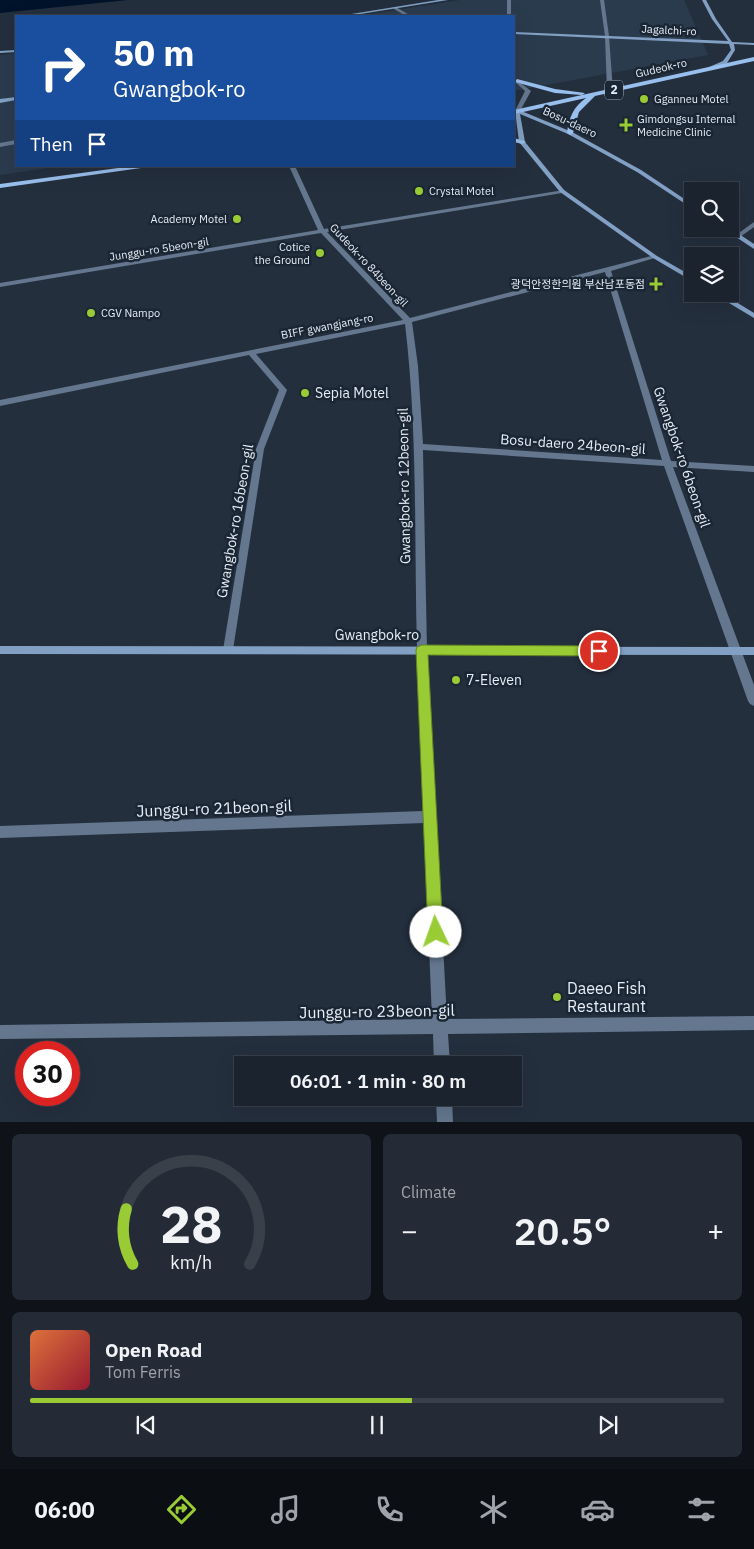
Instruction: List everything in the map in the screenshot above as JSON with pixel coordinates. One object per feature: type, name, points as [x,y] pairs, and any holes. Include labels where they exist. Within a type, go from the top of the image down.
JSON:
[{"type":"main road","points":[[348,15],[446,0]]},
{"type":"main road","points":[[704,0],[714,19],[731,43],[733,50],[725,62],[711,68]]},
{"type":"main road","points":[[714,19],[734,35],[754,44]]},
{"type":"main road","name":"Jagalchi-ro","points":[[515,32],[731,43]]},
{"type":"main road","points":[[731,43],[754,44]]},
{"type":"main road","points":[[0,52],[15,51]]},
{"type":"main road","name":"Gudeok-ro","points":[[515,111],[754,59]]},
{"type":"main road","points":[[515,80],[555,91],[597,94]]},
{"type":"main road","points":[[570,133],[573,114],[582,104],[597,94]]},
{"type":"main road","points":[[0,101],[15,99]]},
{"type":"main road","points":[[515,111],[522,142],[562,191],[655,257],[684,274]]},
{"type":"main road","name":"Bosu-daero","points":[[515,111],[570,133],[640,171],[684,201]]},
{"type":"main road","points":[[515,140],[522,142]]},
{"type":"main road","points":[[0,186],[144,167]]},
{"type":"main road","points":[[739,237],[754,248]]},
{"type":"main road","points":[[731,302],[754,316]]},
{"type":"main road","name":"Gwangbok-ro","points":[[0,650],[754,651]]},
{"type":"street","points":[[509,0],[509,15]]},
{"type":"street","points":[[602,0],[607,36],[610,91]]},
{"type":"street","points":[[395,8],[407,15]]},
{"type":"street","points":[[515,80],[528,91],[515,111]]},
{"type":"street","points":[[0,145],[15,142]]},
{"type":"street","name":"Gudeok-ro 84beon-gil","points":[[292,167],[322,231],[408,321]]},
{"type":"street","points":[[322,231],[562,191]]},
{"type":"street","points":[[739,235],[754,224]]},
{"type":"street","name":"Junggu-ro 5beon-gil","points":[[0,285],[322,231]]},
{"type":"street","points":[[739,236],[754,236]]},
{"type":"street","name":"BIFF gwangjang-ro","points":[[0,403],[408,321],[655,257]]},
{"type":"street","name":"Gwangbok-ro 6beon-gil","points":[[607,269],[668,464],[754,701]]},
{"type":"street","name":"Gwangbok-ro 12beon-gil","points":[[408,321],[414,366],[420,447],[422,650],[442,1056]]},
{"type":"street","name":"Gwangbok-ro 16beon-gil","points":[[228,650],[260,449],[283,390],[251,353]]},
{"type":"street","name":"Bosu-daero 24beon-gil","points":[[420,447],[754,469]]},
{"type":"street","name":"Junggu-ro 21beon-gil","points":[[0,832],[430,817]]},
{"type":"street","name":"Junggu-ro 23beon-gil","points":[[0,1032],[754,1023]]},
{"type":"street","points":[[444,1106],[445,1122]]},
{"type":"shaded area","points":[[0,0],[128,0],[0,13]]},
{"type":"shaded area","points":[[460,0],[684,0],[708,55],[515,91],[515,15],[365,15]]},
{"type":"shaded area","points":[[15,53],[15,167],[54,167],[0,175],[0,55]]},
{"type":"place","name":"Gganneu Motel","points":[[644,99]]},
{"type":"place","name":"Gimdongsu Internal Medicine Clinic","points":[[626,125]]},
{"type":"place","name":"Crystal Motel","points":[[419,191]]},
{"type":"place","name":"Academy Motel","points":[[237,219]]},
{"type":"place","name":"Cotice the Ground","points":[[320,253]]},
{"type":"place","name":"광덕안정한의원 부산남포동점","points":[[656,284]]},
{"type":"place","name":"CGV Nampo","points":[[91,313]]},
{"type":"place","name":"Sepia Motel","points":[[305,393]]},
{"type":"place","name":"7-Eleven","points":[[456,680]]},
{"type":"place","name":"Daeeo Fish Restaurant","points":[[557,997]]},
{"type":"route","points":[[436,932],[422,650],[599,651]]}]
